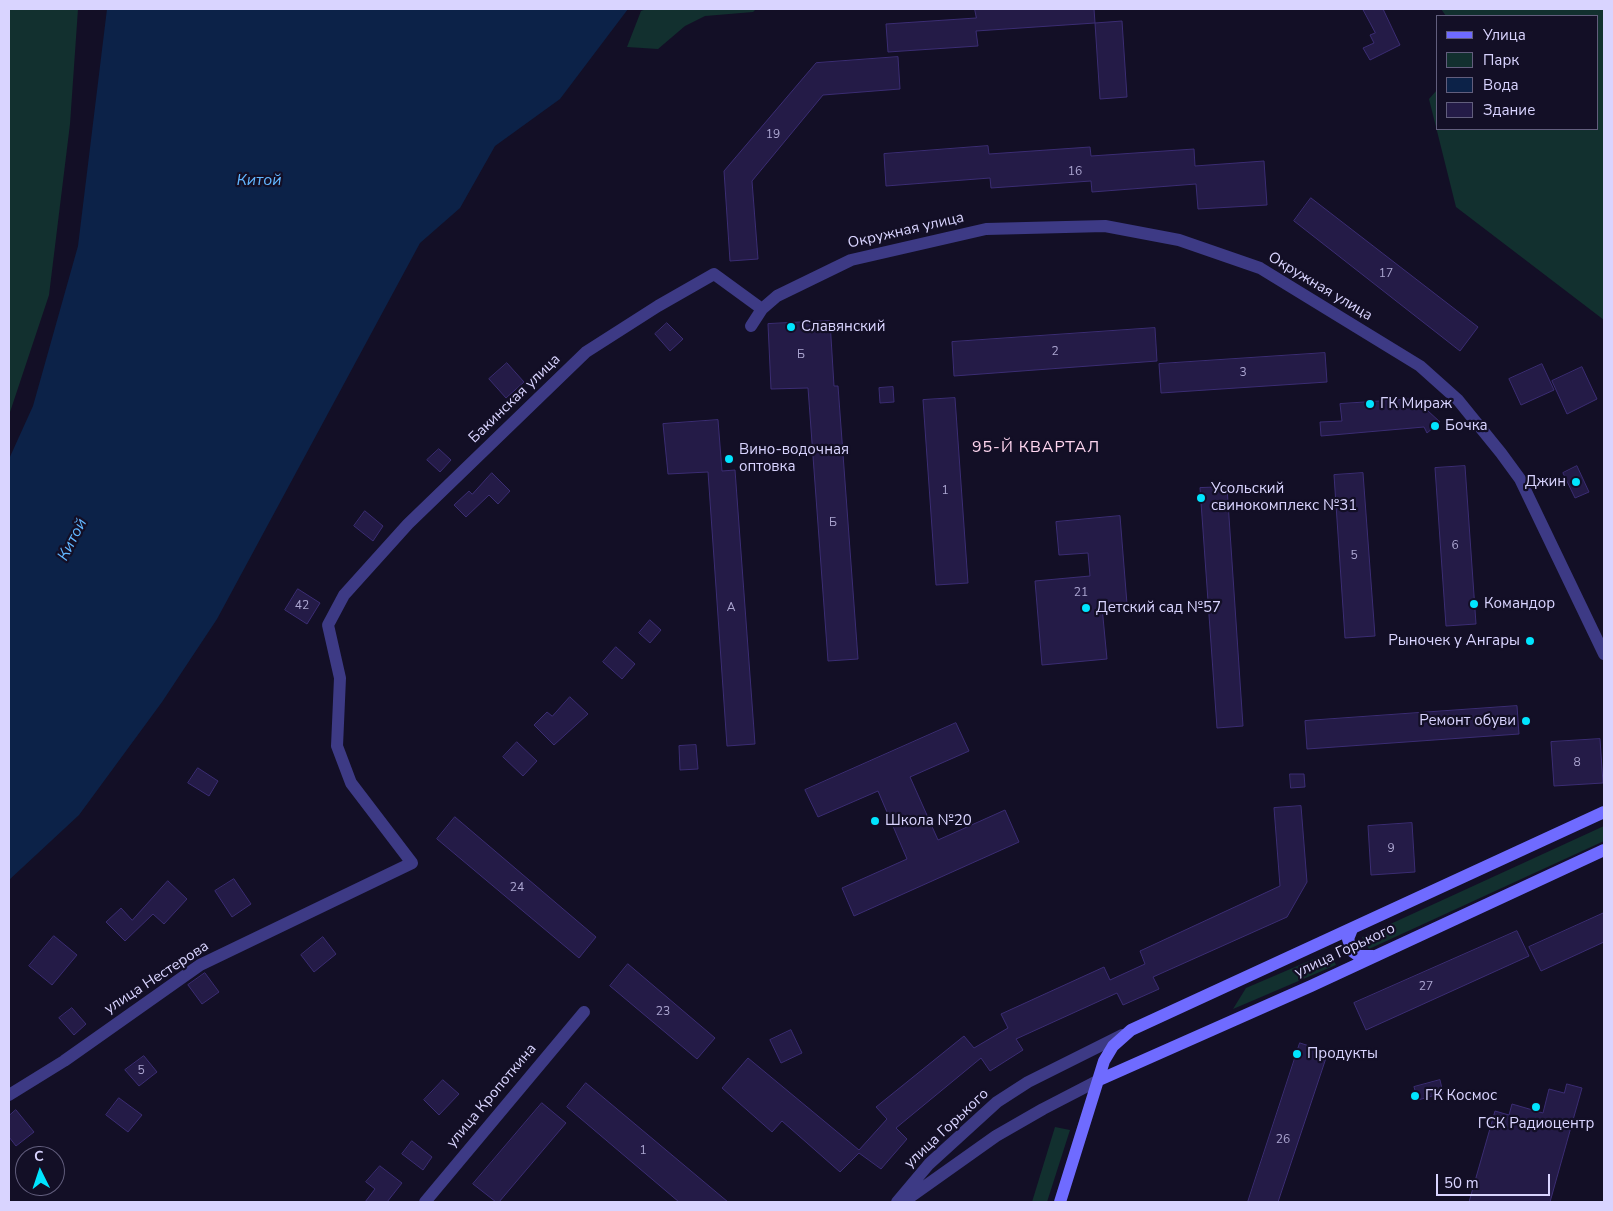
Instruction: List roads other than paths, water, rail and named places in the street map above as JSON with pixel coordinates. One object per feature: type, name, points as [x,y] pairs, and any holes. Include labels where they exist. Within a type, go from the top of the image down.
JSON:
[{"type":"main road","name":"улица Горького","points":[[1099,1080],[1104,1061],[1113,1046],[1131,1030],[1604,812]]},
{"type":"main road","name":"улица Горького","points":[[1099,1080],[1604,850]]},
{"type":"main road","points":[[1352,929],[1348,939],[1352,951],[1359,956],[1373,956]]},
{"type":"main road","points":[[1060,1202],[1099,1080]]},
{"type":"street","name":"Окружная улица","points":[[762,309],[776,296],[851,260],[986,229],[1105,226],[1179,240],[1260,268],[1420,366],[1458,400],[1501,452],[1520,479],[1604,654]]},
{"type":"street","name":"Бакинская улица","points":[[412,863],[351,783],[337,746],[340,678],[328,625],[344,596],[408,524],[586,352],[658,306],[714,274],[762,309]]},
{"type":"street","points":[[752,326],[762,309]]},
{"type":"street","name":"улица Нестерова","points":[[9,1095],[64,1061],[200,965],[412,863]]},
{"type":"street","name":"улица Кропоткина","points":[[426,1202],[584,1012]]},
{"type":"street","name":"улица Горького","points":[[897,1202],[929,1164],[997,1102],[1028,1082],[1131,1030]]},
{"type":"street","name":"улица Горького","points":[[903,1202],[996,1136],[1099,1080]]},
{"type":"water","name":"Китой","points":[[107,9],[628,9],[560,99],[495,146],[460,208],[420,243],[217,619],[162,702],[79,815],[9,880],[9,459],[33,406],[78,246]]},
{"type":"place","name":"Славянский","points":[[791,327]]},
{"type":"place","name":"ГК Мираж","points":[[1370,404]]},
{"type":"place","name":"Бочка","points":[[1435,426]]},
{"type":"place","name":"Вино-водочная оптовка","points":[[729,459]]},
{"type":"place","name":"Джин","points":[[1576,482]]},
{"type":"place","name":"Усольский свинокомплекс №31","points":[[1201,498]]},
{"type":"place","name":"Командор","points":[[1474,604]]},
{"type":"place","name":"Детский сад №57","points":[[1086,608]]},
{"type":"place","name":"Рыночек у Ангары","points":[[1530,641]]},
{"type":"place","name":"Ремонт обуви","points":[[1526,721]]},
{"type":"place","name":"Школа №20","points":[[875,821]]},
{"type":"place","name":"Продукты","points":[[1297,1054]]},
{"type":"place","name":"ГК Космос","points":[[1415,1096]]},
{"type":"place","name":"ГСК Радиоцентр","points":[[1536,1107]]},
{"type":"district","name":"95-Й КВАРТАЛ","points":[[1036,448]]}]
